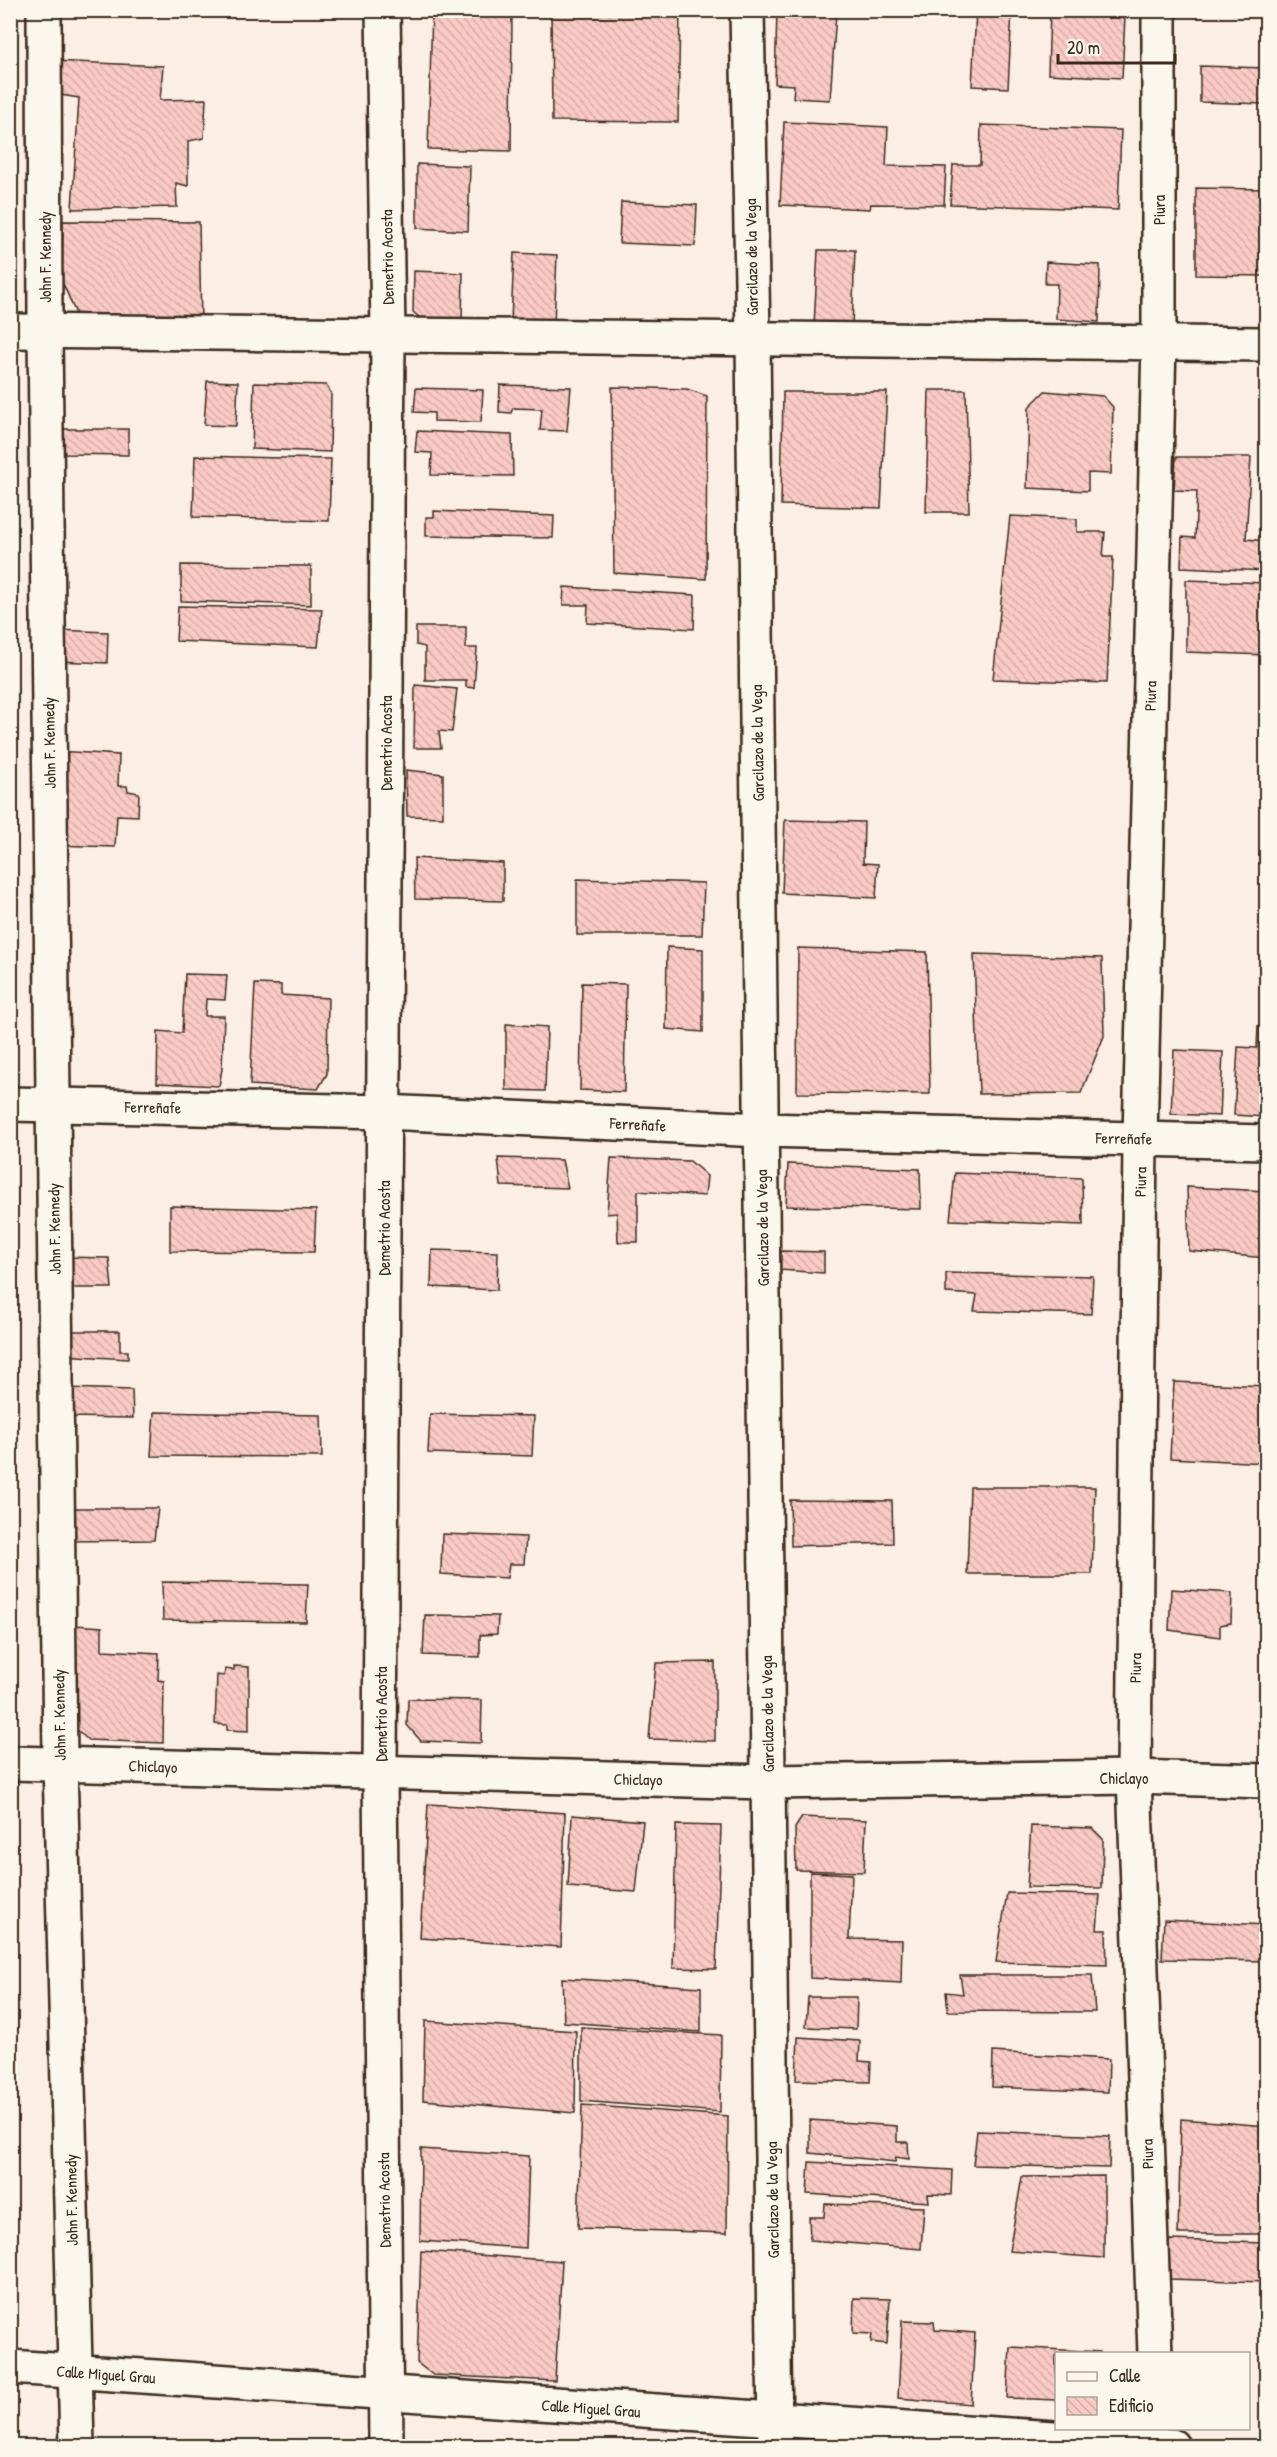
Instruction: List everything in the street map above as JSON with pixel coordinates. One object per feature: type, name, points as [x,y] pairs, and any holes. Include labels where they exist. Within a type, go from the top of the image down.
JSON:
[{"type":"street","name":"John F. Kennedy","points":[[44,10],[45,331],[60,1763],[77,2446]]},
{"type":"street","name":"Demetrio Acosta","points":[[383,10],[388,334],[380,1773],[386,2446]]},
{"type":"street","name":"Garcilazo de la Vega","points":[[747,10],[753,338],[775,2433]]},
{"type":"street","name":"Piura","points":[[1155,2352],[1134,1777],[1140,1138],[1159,342],[1160,10]]},
{"type":"street","points":[[10,331],[1266,344]]},
{"type":"street","name":"Ferreñafe","points":[[10,1104],[384,1112],[761,1130],[1266,1142]]},
{"type":"street","name":"Chiclayo","points":[[10,1762],[767,1782],[1134,1777],[1266,1781]]},
{"type":"street","name":"Calle Miguel Grau","points":[[10,2367],[386,2394],[775,2433],[1161,2442]]},
{"type":"building","points":[[432,10],[512,10],[511,151],[428,149]]},
{"type":"building","points":[[551,10],[680,10],[678,122],[552,121]]},
{"type":"building","points":[[976,10],[1012,10],[1008,88],[972,86]]},
{"type":"building","points":[[1050,10],[1119,10],[1125,16],[1122,78],[1048,74]]},
{"type":"building","points":[[777,11],[836,13],[830,100],[793,98],[794,85],[775,84]]},
{"type":"building","points":[[52,61],[163,66],[160,100],[206,99],[204,138],[188,141],[188,186],[176,183],[177,207],[72,209],[79,98],[54,94]]},
{"type":"building","points":[[1200,66],[1266,68],[1266,104],[1200,102]]},
{"type":"building","points":[[784,122],[888,127],[886,166],[946,167],[944,205],[871,204],[870,209],[780,205]]},
{"type":"building","points":[[981,125],[1121,130],[1118,210],[950,204],[953,165],[980,165]]},
{"type":"building","points":[[417,164],[470,166],[468,231],[417,228]]},
{"type":"building","points":[[1196,188],[1266,189],[1266,276],[1196,275]]},
{"type":"building","points":[[621,202],[697,205],[695,246],[619,243]]},
{"type":"building","points":[[63,221],[199,222],[201,323],[79,321],[62,281]]},
{"type":"building","points":[[818,250],[855,250],[852,327],[814,326]]},
{"type":"building","points":[[514,253],[557,255],[554,324],[511,322]]},
{"type":"building","points":[[1046,262],[1100,265],[1099,322],[1056,319],[1057,284],[1045,284]]},
{"type":"building","points":[[414,271],[463,273],[462,322],[424,321],[413,312]]},
{"type":"building","points":[[207,381],[238,382],[236,426],[204,425]]},
{"type":"building","points":[[254,383],[326,385],[331,393],[330,452],[252,449]]},
{"type":"building","points":[[500,385],[571,387],[567,431],[540,430],[542,409],[513,408],[511,413],[499,412]]},
{"type":"building","points":[[612,387],[687,389],[707,396],[706,579],[614,573]]},
{"type":"building","points":[[416,388],[483,390],[481,422],[434,421],[434,413],[414,412]]},
{"type":"building","points":[[929,390],[966,390],[969,512],[926,512]]},
{"type":"building","points":[[1045,391],[1103,396],[1113,407],[1111,474],[1088,473],[1088,491],[1027,488],[1029,407]]},
{"type":"building","points":[[783,392],[887,392],[881,508],[781,505]]},
{"type":"building","points":[[63,429],[128,429],[128,455],[62,454]]},
{"type":"building","points":[[417,431],[512,435],[513,476],[431,475],[432,453],[415,452]]},
{"type":"building","points":[[195,456],[331,459],[329,521],[193,517]]},
{"type":"building","points":[[1176,457],[1251,457],[1246,539],[1266,541],[1266,571],[1181,567],[1182,537],[1195,538],[1197,491],[1174,490]]},
{"type":"building","points":[[434,511],[554,516],[553,538],[426,536],[426,517],[434,517]]},
{"type":"building","points":[[1010,516],[1077,519],[1077,532],[1105,532],[1103,557],[1113,557],[1107,683],[993,679]]},
{"type":"building","points":[[181,565],[311,566],[311,605],[181,601]]},
{"type":"building","points":[[1186,580],[1266,583],[1266,655],[1186,652]]},
{"type":"building","points":[[564,587],[695,595],[694,629],[587,623],[588,605],[563,605]]},
{"type":"building","points":[[178,606],[322,609],[318,647],[176,641]]},
{"type":"building","points":[[416,627],[466,627],[466,648],[477,648],[474,688],[466,687],[466,680],[425,680],[425,647],[416,645]]},
{"type":"building","points":[[55,630],[108,632],[107,663],[56,661]]},
{"type":"building","points":[[415,685],[457,689],[452,732],[439,731],[441,748],[414,748]]},
{"type":"building","points":[[57,751],[119,755],[118,786],[127,786],[128,791],[139,793],[138,816],[117,815],[115,847],[54,845]]},
{"type":"building","points":[[406,770],[443,774],[443,817],[407,816]]},
{"type":"building","points":[[785,820],[864,822],[863,863],[878,864],[876,898],[782,893]]},
{"type":"building","points":[[414,858],[503,863],[503,901],[415,899]]},
{"type":"building","points":[[577,879],[704,883],[702,935],[577,935]]},
{"type":"building","points":[[667,947],[703,949],[703,1032],[666,1029]]},
{"type":"building","points":[[798,948],[927,952],[930,1094],[797,1093]]},
{"type":"building","points":[[974,954],[1102,958],[1104,1036],[1081,1093],[979,1094]]},
{"type":"building","points":[[185,974],[227,975],[225,1000],[206,999],[205,1016],[224,1016],[219,1086],[157,1083],[158,1031],[182,1033]]},
{"type":"building","points":[[582,983],[626,984],[624,1092],[580,1090]]},
{"type":"building","points":[[255,984],[281,985],[281,995],[328,998],[327,1074],[318,1089],[250,1085]]},
{"type":"building","points":[[506,1024],[547,1027],[545,1091],[506,1090]]},
{"type":"building","points":[[1258,1026],[1266,1026],[1266,1117],[1234,1115],[1238,1047],[1257,1048]]},
{"type":"building","points":[[1174,1050],[1223,1052],[1220,1116],[1171,1114]]},
{"type":"building","points":[[498,1158],[562,1160],[568,1188],[501,1186]]},
{"type":"building","points":[[611,1158],[690,1161],[707,1176],[705,1196],[638,1191],[638,1242],[618,1242],[617,1213],[607,1214]]},
{"type":"building","points":[[788,1164],[920,1169],[921,1209],[786,1206]]},
{"type":"building","points":[[955,1173],[1082,1178],[1083,1225],[950,1220]]},
{"type":"building","points":[[1187,1187],[1266,1191],[1266,1258],[1189,1251]]},
{"type":"building","points":[[170,1206],[316,1210],[314,1252],[170,1251]]},
{"type":"building","points":[[432,1250],[498,1252],[497,1290],[431,1287]]},
{"type":"building","points":[[781,1251],[824,1252],[824,1273],[780,1270]]},
{"type":"building","points":[[63,1257],[109,1258],[112,1288],[62,1288]]},
{"type":"building","points":[[946,1273],[1093,1276],[1091,1314],[974,1311],[977,1295],[946,1293]]},
{"type":"building","points":[[62,1331],[120,1331],[120,1351],[128,1351],[128,1359],[61,1355]]},
{"type":"building","points":[[1174,1382],[1266,1386],[1266,1463],[1170,1458]]},
{"type":"building","points":[[64,1388],[132,1390],[133,1418],[64,1417]]},
{"type":"building","points":[[154,1412],[321,1415],[322,1457],[151,1456]]},
{"type":"building","points":[[430,1414],[534,1416],[532,1456],[428,1453]]},
{"type":"building","points":[[970,1487],[1095,1487],[1092,1574],[967,1574]]},
{"type":"building","points":[[790,1500],[892,1501],[893,1543],[791,1546]]},
{"type":"building","points":[[70,1508],[158,1508],[154,1540],[69,1541]]},
{"type":"building","points":[[442,1534],[526,1537],[524,1564],[509,1564],[507,1578],[441,1574]]},
{"type":"building","points":[[162,1582],[308,1584],[306,1622],[163,1620]]},
{"type":"building","points":[[1171,1589],[1232,1593],[1231,1623],[1220,1625],[1220,1637],[1169,1630]]},
{"type":"building","points":[[425,1615],[498,1616],[497,1634],[480,1635],[480,1657],[423,1655]]},
{"type":"building","points":[[75,1625],[102,1627],[102,1650],[159,1653],[158,1680],[164,1681],[163,1743],[88,1740],[75,1728]]},
{"type":"building","points":[[715,1662],[715,1741],[649,1739],[656,1663]]},
{"type":"building","points":[[234,1666],[249,1667],[249,1731],[227,1730],[227,1725],[215,1724],[217,1675],[224,1676],[225,1669],[234,1670]]},
{"type":"building","points":[[408,1699],[482,1700],[481,1743],[421,1741],[407,1725]]},
{"type":"building","points":[[428,1804],[565,1813],[561,1947],[420,1938]]},
{"type":"building","points":[[572,1815],[643,1821],[636,1892],[568,1887]]},
{"type":"building","points":[[802,1817],[866,1820],[864,1872],[796,1870],[795,1828]]},
{"type":"building","points":[[676,1825],[721,1826],[716,1969],[673,1968]]},
{"type":"building","points":[[1031,1826],[1092,1828],[1103,1839],[1102,1888],[1027,1887]]},
{"type":"building","points":[[810,1872],[852,1874],[849,1939],[902,1940],[901,1983],[810,1978]]},
{"type":"building","points":[[1007,1893],[1100,1895],[1097,1930],[1106,1930],[1107,1965],[996,1962]]},
{"type":"building","points":[[1164,1920],[1266,1925],[1266,1961],[1162,1959]]},
{"type":"building","points":[[960,1975],[1092,1975],[1095,2012],[948,2011],[946,1992],[963,1994]]},
{"type":"building","points":[[562,1978],[701,1987],[701,2032],[564,2022]]},
{"type":"building","points":[[808,1997],[857,1997],[856,2029],[806,2027]]},
{"type":"building","points":[[425,2021],[576,2031],[575,2113],[423,2100]]},
{"type":"building","points":[[581,2027],[721,2035],[720,2112],[581,2101]]},
{"type":"building","points":[[798,2037],[860,2041],[859,2061],[871,2062],[870,2082],[796,2080]]},
{"type":"building","points":[[993,2052],[1109,2059],[1108,2092],[992,2087]]},
{"type":"building","points":[[582,2105],[728,2116],[727,2233],[578,2228]]},
{"type":"building","points":[[1181,2119],[1266,2126],[1266,2234],[1178,2234]]},
{"type":"building","points":[[810,2120],[897,2126],[897,2142],[908,2142],[909,2159],[896,2157],[895,2162],[810,2153]]},
{"type":"building","points":[[977,2131],[1110,2136],[1109,2168],[973,2165]]},
{"type":"building","points":[[421,2149],[529,2156],[526,2248],[420,2241]]},
{"type":"building","points":[[809,2162],[952,2170],[951,2195],[928,2194],[929,2202],[807,2194]]},
{"type":"building","points":[[1104,2176],[1104,2258],[1009,2251],[1022,2177]]},
{"type":"building","points":[[825,2204],[924,2207],[921,2249],[810,2240],[809,2217],[824,2217]]},
{"type":"building","points":[[1169,2240],[1266,2243],[1266,2282],[1168,2279]]},
{"type":"building","points":[[421,2251],[562,2261],[555,2381],[433,2375],[417,2363]]},
{"type":"building","points":[[854,2298],[890,2299],[887,2344],[871,2342],[872,2334],[853,2333]]},
{"type":"building","points":[[902,2321],[934,2322],[935,2330],[975,2333],[971,2404],[898,2398]]},
{"type":"building","points":[[1010,2347],[1100,2352],[1055,2352],[1055,2400],[1007,2398]]},
{"type":"building","points":[[425,2443],[452,2444],[457,2446],[418,2446]]}]
